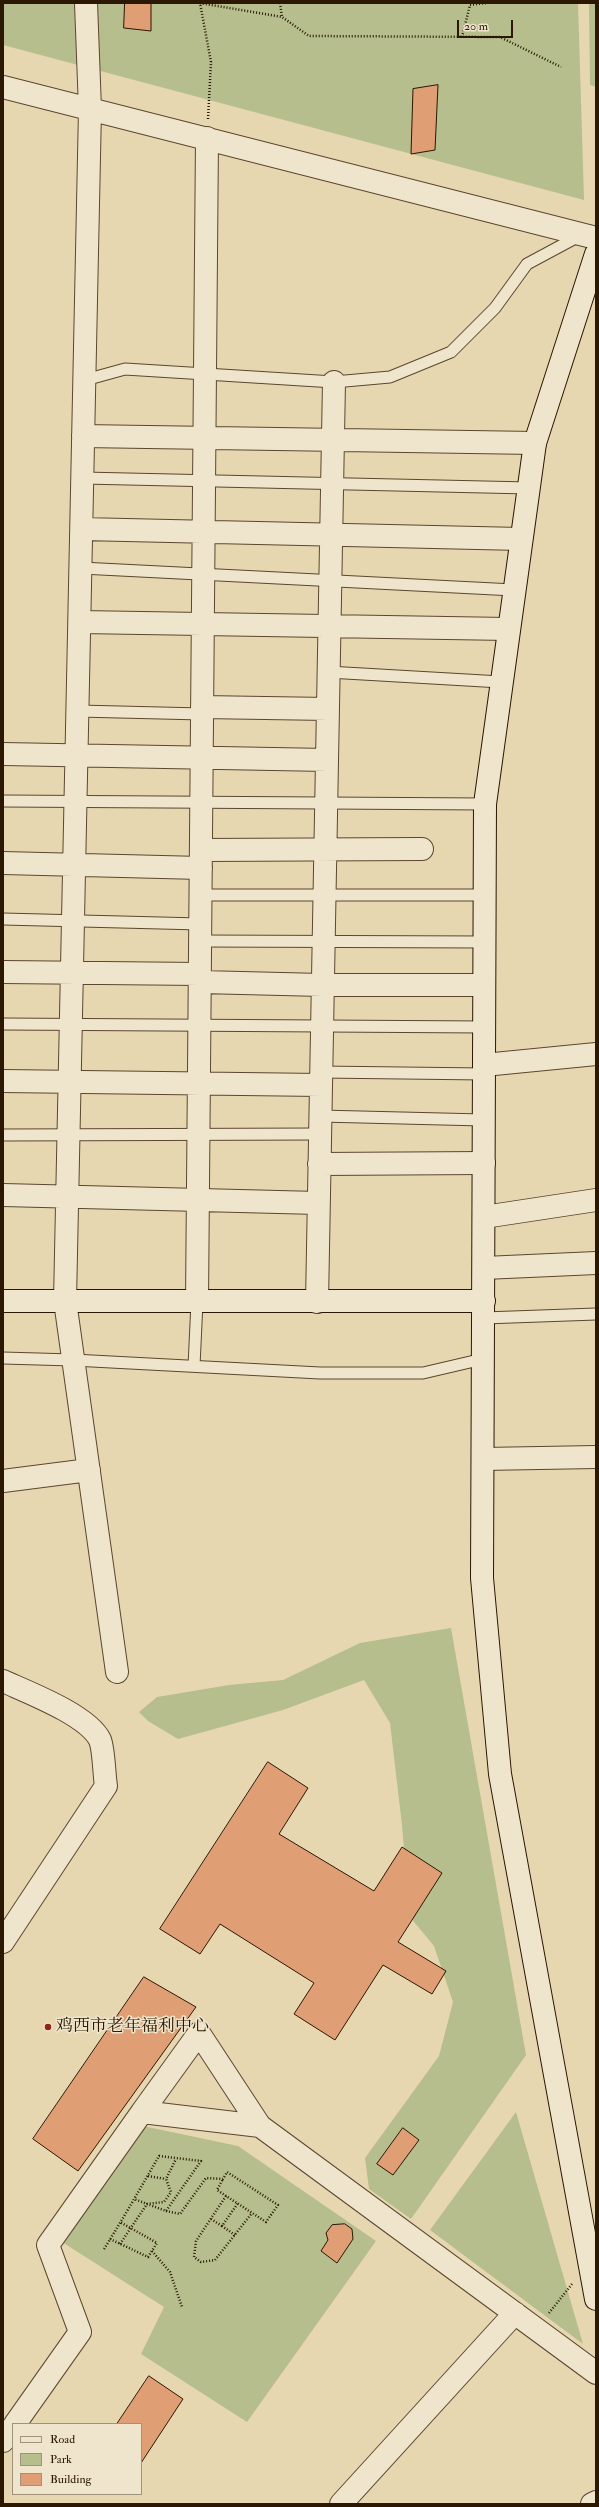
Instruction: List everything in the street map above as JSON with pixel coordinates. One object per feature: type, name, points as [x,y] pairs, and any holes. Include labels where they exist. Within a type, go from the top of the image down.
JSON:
[{"type":"street","points":[[86,3],[90,109],[65,1301],[117,1672]]},
{"type":"street","points":[[3,87],[589,236]]},
{"type":"street","points":[[198,1302],[207,138]]},
{"type":"street","points":[[596,254],[535,443],[508,629],[485,804],[482,1578],[500,1774],[596,2299]]},
{"type":"street","points":[[317,1302],[334,382]]},
{"type":"street","points":[[83,436],[204,436],[535,443]]},
{"type":"street","points":[[82,529],[521,539]]},
{"type":"street","points":[[80,622],[508,629]]},
{"type":"street","points":[[202,710],[328,709]]},
{"type":"street","points":[[3,754],[327,760]]},
{"type":"street","points":[[3,863],[74,864],[201,859],[325,851],[422,849]]},
{"type":"street","points":[[3,972],[200,978],[322,985],[484,985]]},
{"type":"street","points":[[484,1069],[596,1054]]},
{"type":"street","points":[[3,1081],[199,1083],[321,1078]]},
{"type":"street","points":[[319,1164],[484,1163]]},
{"type":"street","points":[[3,1195],[318,1203]]},
{"type":"street","points":[[484,1217],[596,1200]]},
{"type":"street","points":[[484,1268],[596,1262]]},
{"type":"street","points":[[3,1301],[317,1302],[484,1310]]},
{"type":"street","points":[[483,1459],[596,1457]]},
{"type":"street","points":[[3,1481],[89,1470]]},
{"type":"street","points":[[3,1681],[59,1707],[82,1721],[100,1740],[106,1786],[3,1942]]},
{"type":"street","points":[[16,2423],[80,2332],[48,2245],[199,2033],[260,2126],[596,2372]]},
{"type":"street","points":[[142,2112],[260,2126]]},
{"type":"street","points":[[341,2504],[515,2313]]},
{"type":"street","points":[[3,2441],[12,2428]]},
{"type":"street","points":[[592,2504],[596,2502]]},
{"type":"lane","points":[[85,380],[125,369],[334,382],[390,377],[451,352],[495,308],[528,264],[589,236]]},
{"type":"lane","points":[[83,478],[332,485],[529,488]]},
{"type":"lane","points":[[81,568],[514,590]]},
{"type":"lane","points":[[328,672],[501,682]]},
{"type":"lane","points":[[78,711],[202,710]]},
{"type":"lane","points":[[3,801],[485,804]]},
{"type":"lane","points":[[201,895],[484,895]]},
{"type":"lane","points":[[3,919],[73,920],[200,932],[323,941],[484,942]]},
{"type":"lane","points":[[3,1024],[200,1027],[484,1026]]},
{"type":"lane","points":[[321,1078],[484,1069]]},
{"type":"lane","points":[[3,1134],[199,1134],[320,1125],[484,1120]]},
{"type":"lane","points":[[194,1366],[198,1302]]},
{"type":"lane","points":[[484,1310],[596,1314]]},
{"type":"lane","points":[[3,1358],[73,1360],[320,1373],[423,1373],[483,1359]]},
{"type":"path","points":[[207,138],[211,62],[200,3],[282,17],[308,36],[500,37],[561,67]]},
{"type":"path","points":[[280,3],[282,17]]},
{"type":"path","points":[[462,37],[470,5],[486,3]]},
{"type":"path","points":[[104,2249],[159,2156],[200,2161],[166,2211]]},
{"type":"path","points":[[175,2198],[166,2179],[176,2159]]},
{"type":"path","points":[[227,2172],[278,2205],[266,2222],[226,2196],[217,2190],[227,2172]]},
{"type":"path","points":[[148,2176],[166,2179]]},
{"type":"path","points":[[134,2199],[166,2211],[180,2214],[206,2178],[223,2178]]},
{"type":"path","points":[[120,2244],[147,2204],[164,2202],[171,2192]]},
{"type":"path","points":[[226,2196],[196,2241],[194,2257],[201,2262],[215,2260],[252,2213]]},
{"type":"path","points":[[222,2226],[238,2203]]},
{"type":"path","points":[[211,2218],[235,2235]]},
{"type":"path","points":[[110,2239],[148,2257],[157,2243],[120,2222]]},
{"type":"path","points":[[152,2251],[170,2272],[182,2307]]},
{"type":"path","points":[[536,2328],[589,2262]]},
{"type":"green space","points":[[3,3],[578,3],[584,200],[3,45]]},
{"type":"green space","points":[[589,3],[596,3],[596,87],[590,85]]},
{"type":"green space","points":[[451,1628],[526,2055],[411,2219],[369,2189],[365,2158],[439,2056],[453,2002],[434,1946],[410,1917],[402,1825],[390,1723],[364,1680],[283,1710],[178,1739],[148,1721],[139,1712],[157,1697],[229,1685],[283,1680],[360,1643]]},
{"type":"green space","points":[[516,2112],[583,2344],[430,2230]]},
{"type":"green space","points":[[143,2126],[238,2146],[376,2241],[247,2422],[141,2354],[164,2307],[62,2242]]},
{"type":"building","points":[[125,3],[151,3],[151,31],[124,28]]},
{"type":"building","points":[[438,85],[435,150],[411,154],[413,89]]},
{"type":"building","points":[[268,1762],[308,1788],[279,1834],[374,1891],[402,1847],[442,1873],[398,1942],[446,1971],[432,1994],[383,1965],[335,2040],[294,2014],[314,1983],[220,1924],[200,1954],[160,1929]]},
{"type":"building","points":[[144,1977],[196,2007],[78,2171],[33,2139]]},
{"type":"building","points":[[403,2128],[419,2140],[393,2175],[377,2164]]},
{"type":"building","points":[[345,2224],[352,2229],[353,2239],[337,2263],[321,2251],[328,2240],[326,2233],[332,2225]]},
{"type":"building","points":[[149,2376],[183,2399],[142,2461],[142,2423],[118,2423]]},
{"type":"place","name":"鸡西市老年福利中心","points":[[48,2027]]}]
